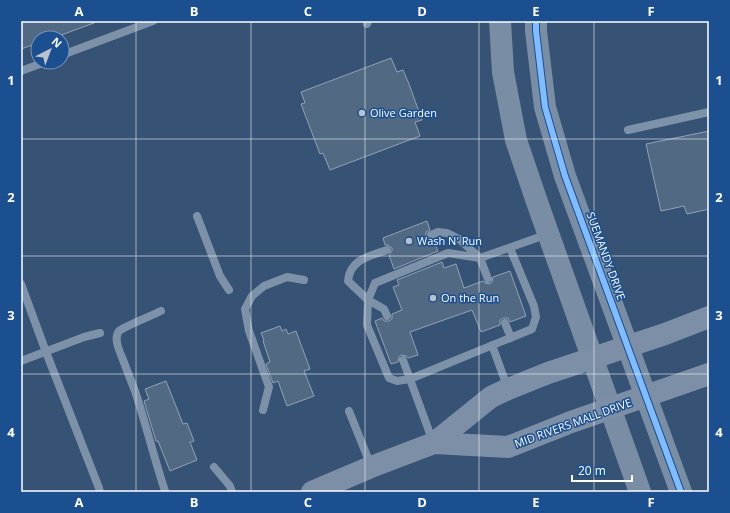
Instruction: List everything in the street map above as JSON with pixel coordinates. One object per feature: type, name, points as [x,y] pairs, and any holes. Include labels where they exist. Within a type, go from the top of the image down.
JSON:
[{"type":"main road","name":"MID RIVERS MALL DRIVE","points":[[312,492],[371,467],[434,443],[491,397],[508,389],[548,373],[628,345],[665,334],[709,317]]},
{"type":"main road","name":"MID RIVERS MALL DRIVE","points":[[434,443],[508,447],[572,422],[709,374]]},
{"type":"street","points":[[500,21],[503,72],[516,140],[640,492]]},
{"type":"street","name":"SUEMANDY DRIVE","points":[[536,21],[545,107],[565,176],[681,492]]},
{"type":"lane","points":[[70,52],[153,21]]},
{"type":"lane","points":[[628,130],[709,112]]},
{"type":"lane","points":[[197,216],[220,276],[229,290]]},
{"type":"lane","points":[[431,235],[438,232],[447,233],[459,239],[480,258],[488,279]]},
{"type":"lane","points":[[510,248],[534,306],[536,317],[532,329],[410,379],[397,381],[388,378],[367,325],[368,300],[375,284],[448,253],[480,258],[548,234]]},
{"type":"lane","points":[[387,250],[363,258],[354,265],[349,272],[348,281],[368,300],[384,309],[387,316]]},
{"type":"lane","points":[[263,410],[269,387],[249,331],[245,310],[252,296],[264,286],[287,277],[304,280]]},
{"type":"lane","points":[[21,284],[101,491]]},
{"type":"lane","points":[[161,311],[120,330],[117,337],[119,349],[135,392],[165,491]]},
{"type":"lane","points":[[505,324],[510,338]]},
{"type":"lane","points":[[21,361],[84,337],[100,333]]},
{"type":"lane","points":[[492,346],[508,389]]},
{"type":"lane","points":[[403,360],[434,443]]},
{"type":"lane","points":[[349,411],[371,467]]},
{"type":"lane","points":[[214,468],[230,486],[232,492]]},
{"type":"building","points":[[21,21],[94,21],[94,23],[70,32],[70,30],[30,30],[30,46],[21,49]]},
{"type":"building","name":"Olive Garden","points":[[391,58],[397,72],[403,70],[409,84],[422,120],[415,122],[420,136],[330,170],[323,153],[320,154],[301,104],[305,103],[301,92]]},
{"type":"building","points":[[709,131],[709,209],[687,214],[684,206],[661,211],[646,144]]},
{"type":"building","name":"Wash N' Run","points":[[427,221],[430,230],[426,232],[426,237],[428,240],[433,240],[438,251],[394,269],[389,255],[392,248],[385,245],[383,238]]},
{"type":"building","points":[[442,262],[444,268],[456,264],[464,288],[483,281],[490,284],[493,277],[510,271],[526,316],[510,322],[508,318],[503,318],[500,320],[500,325],[481,332],[472,310],[410,332],[418,355],[408,358],[401,355],[398,362],[391,364],[375,321],[382,318],[384,321],[389,321],[392,319],[392,314],[402,310],[393,287],[399,285],[397,280]]},
{"type":"building","points":[[280,326],[282,331],[286,329],[288,334],[296,331],[310,369],[304,371],[314,396],[287,406],[278,381],[273,383],[266,364],[270,362],[261,333]]},
{"type":"building","points":[[166,381],[183,424],[187,423],[194,441],[190,442],[197,460],[170,471],[158,441],[156,441],[144,401],[149,399],[145,389]]},
{"type":"cycle path","points":[[536,21],[545,107],[565,176],[681,492]]},
{"type":"place","name":"Olive Garden","points":[[362,113]]},
{"type":"place","name":"Wash N' Run","points":[[409,241]]},
{"type":"place","name":"On the Run","points":[[433,298]]}]
